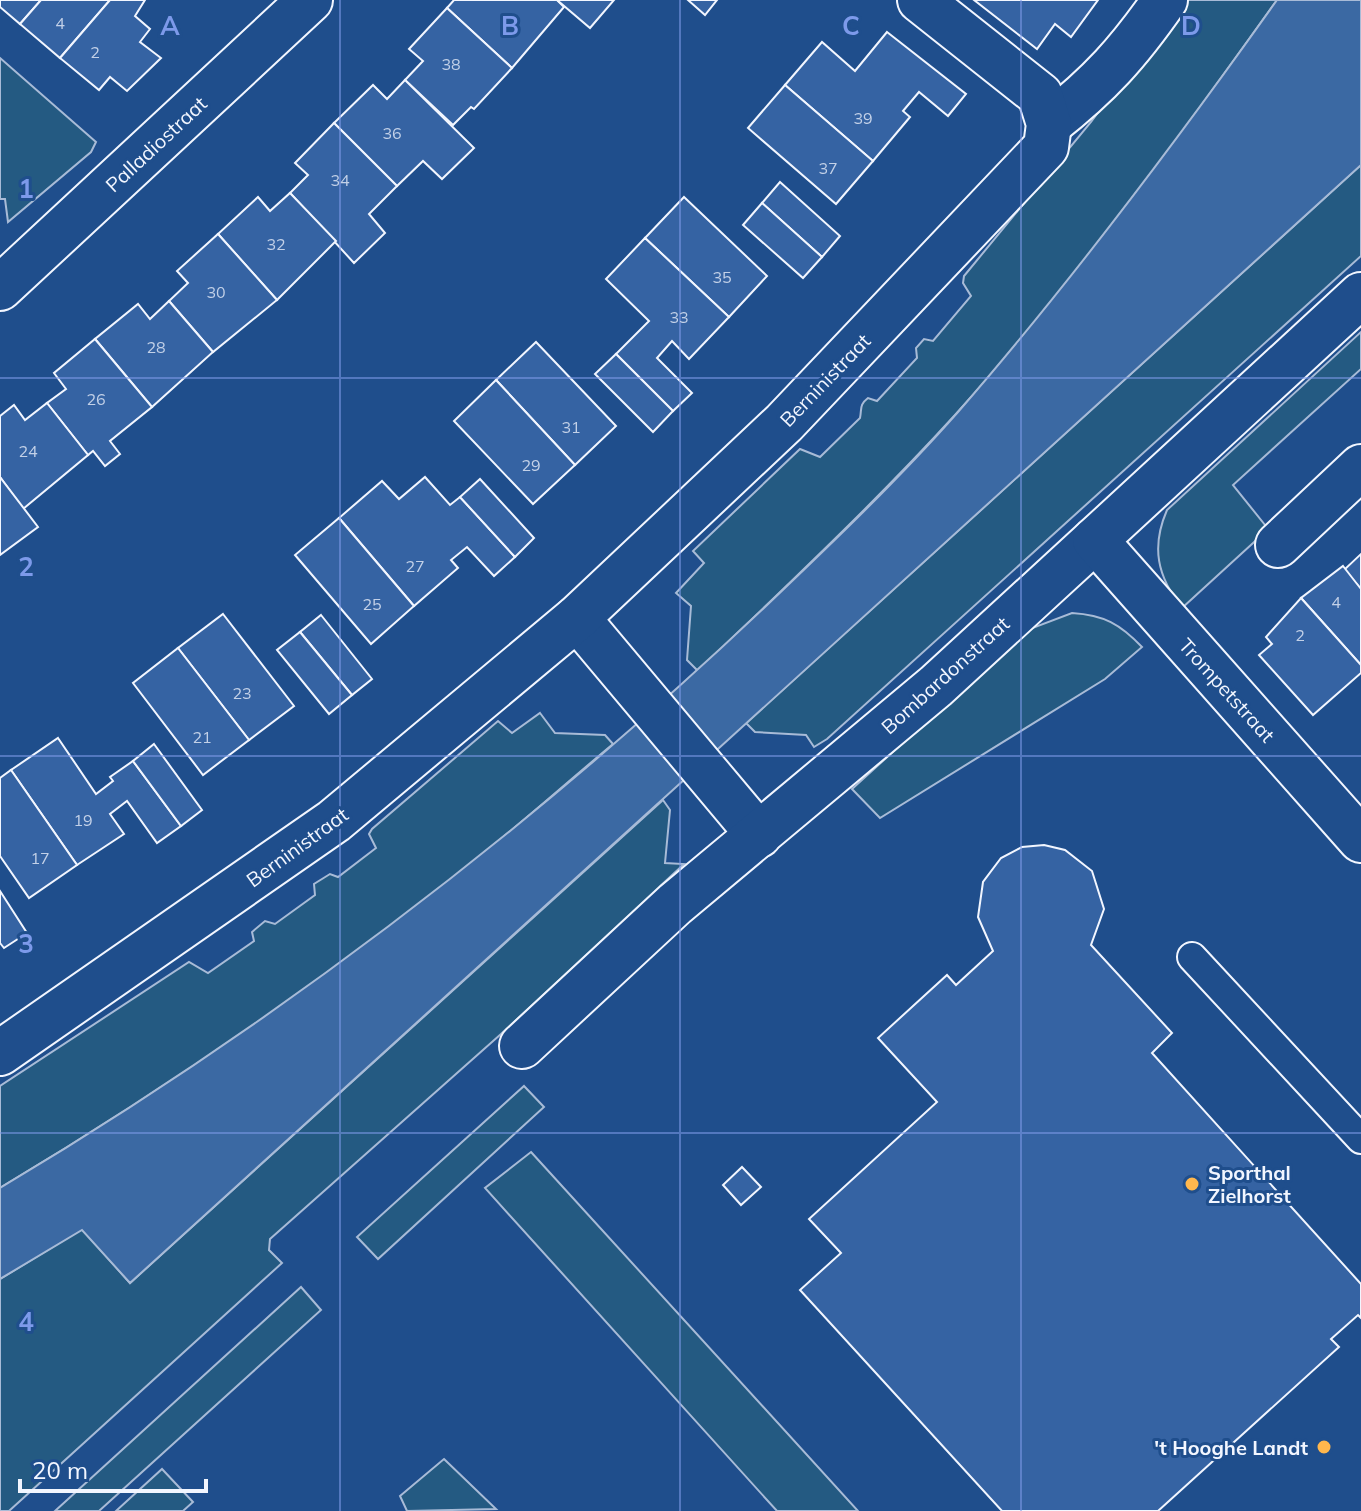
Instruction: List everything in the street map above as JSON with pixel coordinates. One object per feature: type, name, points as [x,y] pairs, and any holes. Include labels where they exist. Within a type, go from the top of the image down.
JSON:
[{"type":"street","name":"Palladiostraat","points":[[0,288],[310,0]]},
{"type":"street","points":[[920,0],[1040,95],[1049,124],[1115,68],[1165,0]]},
{"type":"street","name":"Berninistraat","points":[[0,1053],[334,821],[577,618],[784,423],[1046,147],[1049,124]]},
{"type":"street","name":"Bombardonstraat","points":[[522,1046],[675,904],[936,686],[1361,295]]},
{"type":"street","points":[[1278,545],[1361,467]]},
{"type":"street","name":"Trompetstraat","points":[[1095,540],[1361,840]]},
{"type":"street","points":[[577,618],[759,835]]},
{"type":"lane","points":[[1192,957],[1361,1139]]},
{"type":"shaded area","points":[[1182,0],[1277,0],[1122,212],[999,366],[892,481],[698,671],[687,660],[691,606],[676,593],[704,563],[693,551],[800,449],[820,457],[860,418],[865,400],[877,401],[917,358],[916,348],[924,339],[933,341],[971,296],[963,283],[964,276],[1091,122]]},
{"type":"shaded area","points":[[1277,0],[1361,0],[1361,165],[130,1283],[82,1230],[0,1279],[0,1188],[203,1059],[399,918],[586,768],[677,689],[863,512],[958,412],[1042,312],[1162,158]]},
{"type":"shaded area","points":[[0,58],[96,142],[91,152],[8,222],[5,199],[0,199]]},
{"type":"shaded area","points":[[1361,165],[1361,256],[827,739],[814,747],[806,735],[755,732],[746,723]]},
{"type":"shaded area","points":[[1361,332],[1361,369],[1233,485],[1265,525],[1264,533],[1182,608],[1167,584],[1159,561],[1159,536],[1167,510]]},
{"type":"shaded area","points":[[1072,613],[1111,622],[1142,647],[1105,679],[880,818],[852,789],[1027,630]]},
{"type":"shaded area","points":[[540,713],[555,733],[605,735],[613,744],[471,864],[286,1003],[116,1117],[0,1188],[0,1086],[189,962],[208,973],[254,941],[252,932],[265,921],[275,924],[315,895],[314,884],[330,874],[338,877],[376,848],[369,834],[372,829],[498,721],[512,733]]},
{"type":"shaded area","points":[[663,800],[670,810],[665,863],[684,864],[501,1034],[270,1239],[269,1250],[282,1263],[9,1511],[0,1511],[0,1279],[82,1229],[130,1283]]},
{"type":"shaded area","points":[[524,1086],[544,1107],[378,1259],[357,1237]]},
{"type":"shaded area","points":[[531,1152],[858,1511],[777,1511],[485,1188]]},
{"type":"shaded area","points":[[301,1287],[321,1310],[99,1511],[55,1511]]},
{"type":"shaded area","points":[[444,1459],[496,1509],[407,1511],[400,1496]]},
{"type":"shaded area","points":[[162,1469],[193,1502],[183,1511],[116,1511]]},
{"type":"building","points":[[0,0],[41,0],[20,24],[0,7]]},
{"type":"building","points":[[41,0],[110,0],[60,58],[20,24]]},
{"type":"building","points":[[110,0],[145,0],[135,16],[150,29],[140,42],[161,58],[127,91],[110,77],[99,90],[60,58]]},
{"type":"building","points":[[454,0],[557,0],[564,7],[512,68],[447,8]]},
{"type":"building","points":[[557,0],[614,0],[590,28]]},
{"type":"building","points":[[688,0],[717,0],[705,15]]},
{"type":"building","points":[[974,0],[1098,0],[1071,37],[1055,24],[1037,49]]},
{"type":"building","points":[[447,8],[512,68],[474,109],[471,107],[453,125],[405,80],[423,61],[409,49]]},
{"type":"building","points":[[887,32],[966,94],[948,116],[919,92],[903,111],[910,117],[873,161],[785,85],[822,42],[855,71]]},
{"type":"building","points":[[405,80],[474,148],[442,179],[423,161],[397,186],[334,123],[373,85],[387,99]]},
{"type":"building","points":[[785,85],[873,161],[836,204],[748,128]]},
{"type":"building","points":[[334,123],[397,186],[369,214],[385,233],[354,263],[290,193],[308,175],[295,163]]},
{"type":"building","points":[[780,182],[840,236],[822,257],[762,203]]},
{"type":"building","points":[[290,193],[336,241],[277,300],[218,234],[258,197],[270,211]]},
{"type":"building","points":[[684,197],[767,276],[729,317],[645,238]]},
{"type":"building","points":[[762,203],[822,257],[803,278],[743,225]]},
{"type":"building","points":[[218,234],[277,300],[213,352],[169,301],[188,283],[177,271]]},
{"type":"building","points":[[645,238],[729,317],[689,359],[672,341],[657,358],[692,393],[673,411],[616,354],[649,321],[606,279]]},
{"type":"building","points":[[169,301],[213,352],[152,407],[95,339],[138,304],[150,319]]},
{"type":"building","points":[[95,339],[152,407],[110,441],[120,454],[105,466],[93,451],[88,455],[47,403],[66,389],[54,373]]},
{"type":"building","points":[[536,342],[616,426],[575,465],[496,380]]},
{"type":"building","points":[[616,354],[673,411],[653,432],[595,374]]},
{"type":"building","points":[[496,380],[575,465],[533,504],[454,421]]},
{"type":"building","points":[[47,403],[88,455],[23,509],[0,477],[0,416],[14,405],[25,420]]},
{"type":"building","points":[[0,477],[38,527],[0,555]]},
{"type":"building","points":[[425,477],[450,505],[460,497],[515,557],[494,576],[467,547],[451,560],[458,568],[414,606],[339,518],[382,481],[399,499]]},
{"type":"building","points":[[480,479],[534,538],[515,557],[460,497]]},
{"type":"building","points":[[339,518],[414,606],[371,644],[295,555]]},
{"type":"building","points":[[1361,554],[1361,589],[1344,570]]},
{"type":"building","points":[[1343,566],[1361,589],[1361,665],[1301,598]]},
{"type":"building","points":[[1301,598],[1361,665],[1361,673],[1313,715],[1259,655],[1272,644],[1266,637]]},
{"type":"building","points":[[223,614],[294,706],[249,740],[178,648]]},
{"type":"building","points":[[321,615],[372,679],[352,695],[300,632]]},
{"type":"building","points":[[300,632],[352,695],[329,714],[277,650]]},
{"type":"building","points":[[178,648],[249,740],[203,775],[133,683]]},
{"type":"building","points":[[58,738],[96,794],[113,781],[110,777],[133,761],[181,826],[157,843],[127,801],[110,814],[124,834],[77,865],[11,770]]},
{"type":"building","points":[[154,744],[202,810],[181,826],[133,761]]},
{"type":"building","points":[[11,770],[77,865],[29,898],[0,856],[0,778]]},
{"type":"building","points":[[1044,845],[1065,850],[1092,871],[1104,909],[1091,945],[1172,1033],[1152,1053],[1361,1284],[1361,1318],[1358,1315],[1331,1339],[1339,1347],[1158,1511],[1002,1511],[800,1290],[841,1253],[809,1219],[937,1102],[878,1038],[947,975],[956,985],[993,951],[978,917],[983,882],[1001,858],[1022,847]]},
{"type":"building","points":[[0,891],[27,933],[4,948],[0,943]]},
{"type":"building","points":[[742,1167],[761,1187],[741,1205],[723,1185]]},
{"type":"place","name":"Sporthal Zielhorst","points":[[1192,1184]]},
{"type":"place","name":"'t Hooghe Landt","points":[[1324,1447]]}]
